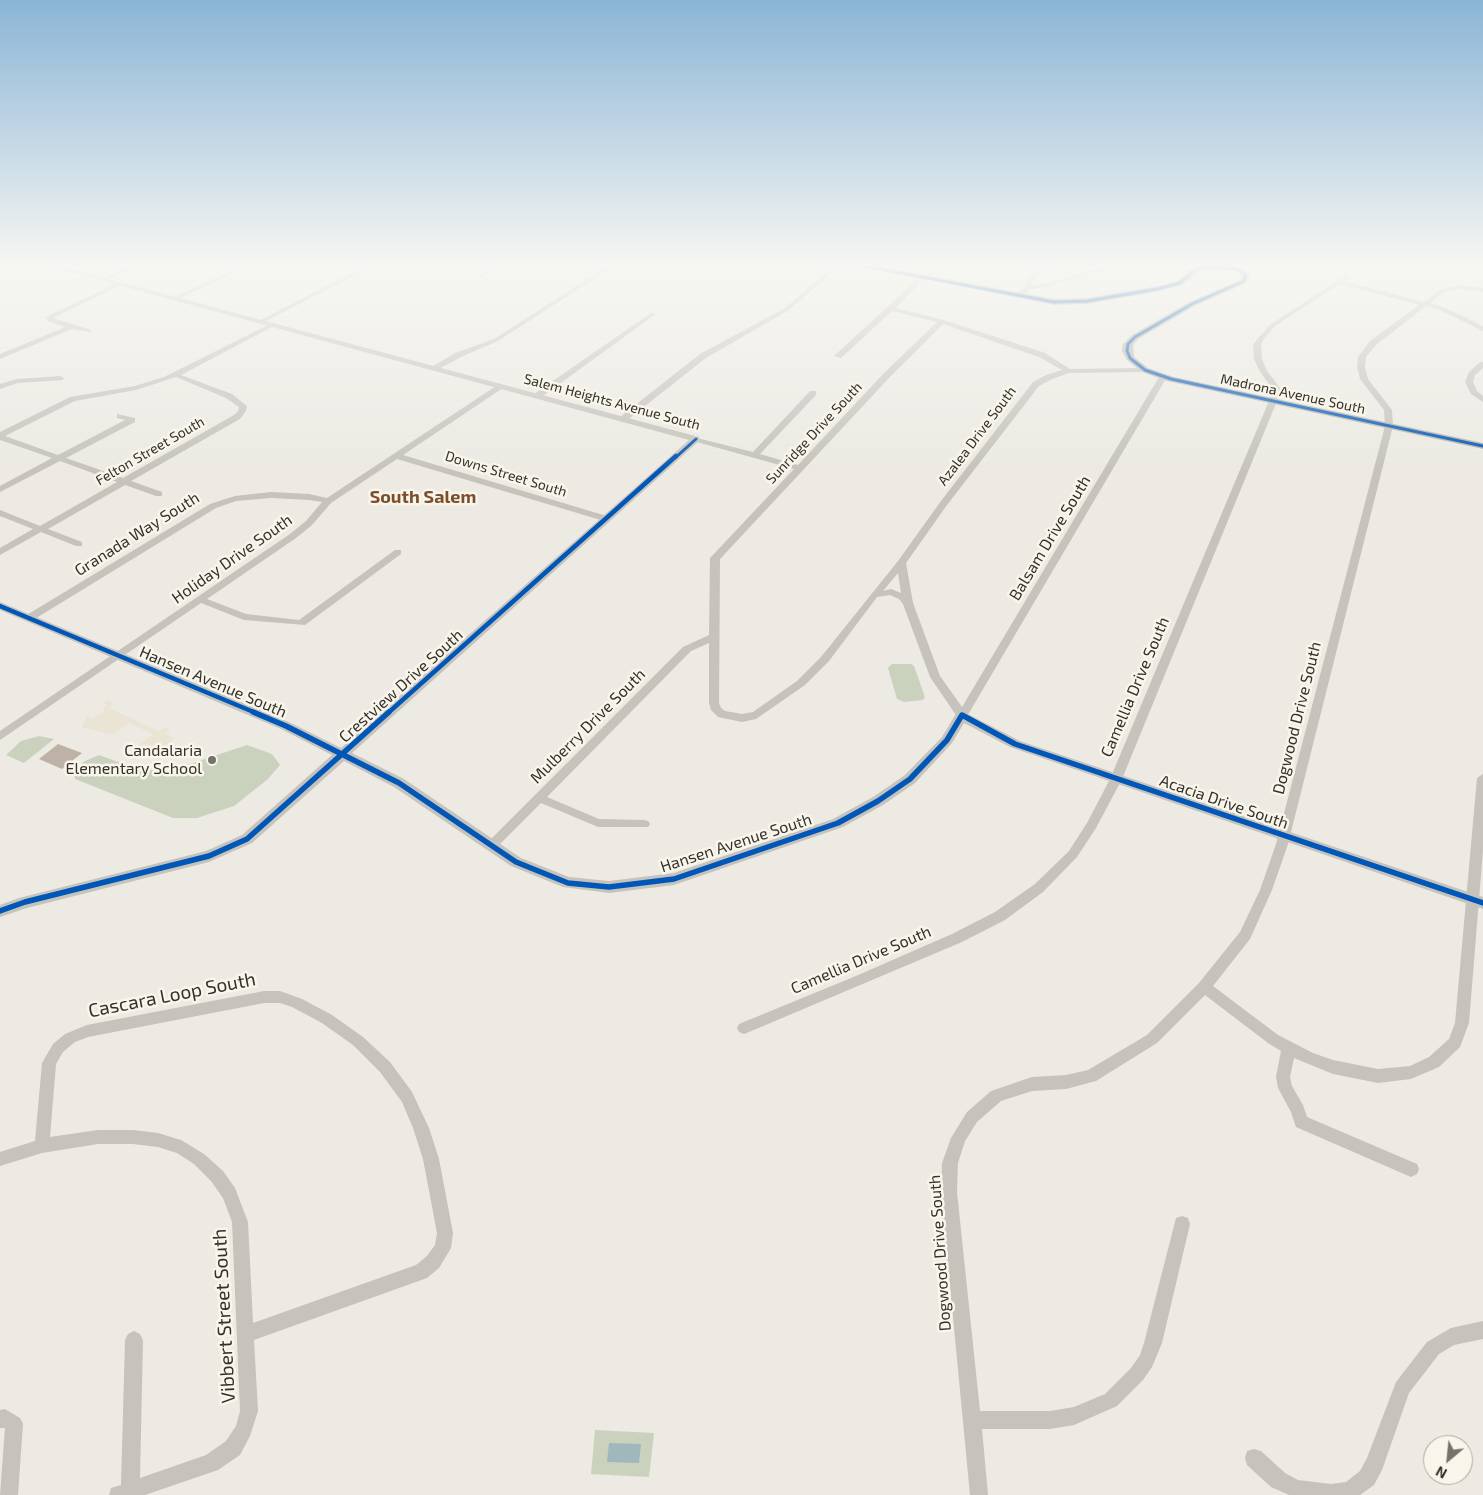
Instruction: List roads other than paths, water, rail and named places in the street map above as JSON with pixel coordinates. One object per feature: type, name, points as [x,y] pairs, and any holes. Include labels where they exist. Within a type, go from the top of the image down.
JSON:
[{"type":"main road","name":"Madrona Avenue South","points":[[1143,333],[1131,340],[1128,344],[1127,354],[1146,370],[1163,376],[1483,446]]},
{"type":"street","points":[[0,357],[57,333]]},
{"type":"street","points":[[0,436],[73,399],[147,386],[176,375],[257,333]]},
{"type":"street","name":"Salem Heights Avenue South","points":[[301,333],[623,418],[800,468]]},
{"type":"street","points":[[434,368],[458,355],[496,340],[507,333]]},
{"type":"street","points":[[537,396],[626,333]]},
{"type":"street","points":[[623,418],[703,356],[744,333]]},
{"type":"street","points":[[838,356],[864,333]]},
{"type":"street","name":"Sunridge Drive South","points":[[713,637],[714,567],[718,553],[931,333]]},
{"type":"street","points":[[977,333],[1042,355],[1068,371]]},
{"type":"street","points":[[1266,333],[1257,345],[1258,359],[1276,388],[1273,401]]},
{"type":"street","points":[[1387,333],[1373,343],[1361,362],[1366,385],[1389,414],[1389,426]]},
{"type":"street","points":[[1483,364],[1472,374],[1470,382],[1474,392],[1483,400]]},
{"type":"street","name":"Azalea Drive South","points":[[713,637],[714,703],[716,710],[722,714],[742,718],[756,715],[801,683],[825,659],[901,563],[1029,391],[1042,380],[1068,371],[1146,370]]},
{"type":"street","name":"Felton Street South","points":[[0,552],[237,417],[242,412],[243,406],[229,396],[176,375]]},
{"type":"street","name":"Balsam Drive South","points":[[962,715],[1163,376]]},
{"type":"street","points":[[0,387],[16,381],[60,378]]},
{"type":"street","name":"Holiday Drive South","points":[[0,736],[293,536],[309,523],[328,501],[502,386]]},
{"type":"street","points":[[755,455],[812,393]]},
{"type":"street","name":"Camellia Drive South","points":[[744,1028],[868,977],[956,938],[1000,916],[1039,888],[1073,854],[1092,825],[1116,779],[1273,401]]},
{"type":"street","points":[[120,416],[143,424]]},
{"type":"street","points":[[0,489],[132,420]]},
{"type":"street","name":"Dogwood Drive South","points":[[979,1495],[949,1192],[950,1163],[959,1138],[972,1117],[996,1096],[1032,1084],[1066,1082],[1090,1076],[1152,1039],[1204,986],[1244,935],[1266,890],[1284,836],[1389,426]]},
{"type":"street","points":[[0,436],[58,459],[158,494]]},
{"type":"street","name":"Crestview Drive South","points":[[0,911],[25,902],[209,856],[232,847],[262,826],[696,438]]},
{"type":"street","name":"Downs Street South","points":[[396,456],[607,519]]},
{"type":"street","name":"Granada Way South","points":[[29,618],[212,506],[235,499],[271,495],[308,497],[328,501]]},
{"type":"street","points":[[0,513],[79,544]]},
{"type":"street","points":[[200,600],[244,617],[301,624],[398,552]]},
{"type":"street","name":"Acacia Drive South","points":[[901,563],[908,603],[935,677],[962,715],[986,730],[1015,744],[1477,901]]},
{"type":"street","points":[[874,595],[891,592],[902,597],[908,603]]},
{"type":"street","name":"Hansen Avenue South","points":[[0,606],[286,726],[399,783],[516,862],[568,883],[609,887],[674,879],[838,823],[910,779],[947,740],[962,715]]},
{"type":"street","name":"Mulberry Drive South","points":[[491,846],[687,649],[713,637]]},
{"type":"street","points":[[1204,986],[1273,1038],[1308,1058],[1333,1067],[1378,1076],[1416,1070],[1434,1062],[1455,1043],[1462,1023],[1477,901],[1483,778]]},
{"type":"street","points":[[539,798],[598,823],[644,824]]},
{"type":"street","name":"Cascara Loop South","points":[[42,1146],[49,1063],[58,1048],[70,1038],[87,1031],[264,997],[280,997],[327,1019],[358,1040],[391,1074],[406,1097],[421,1128],[431,1159],[442,1215],[445,1233],[443,1248],[433,1262],[421,1272],[246,1334]]},
{"type":"street","points":[[1290,1048],[1283,1077],[1285,1088],[1298,1110],[1302,1122],[1411,1169]]},
{"type":"street","name":"Vibbert Street South","points":[[0,1159],[42,1146],[98,1137],[133,1137],[158,1140],[181,1147],[199,1158],[217,1176],[229,1193],[240,1222],[249,1411],[244,1430],[233,1448],[211,1463],[124,1493]]},
{"type":"street","points":[[972,1420],[1050,1420],[1074,1416],[1093,1410],[1116,1395],[1146,1360],[1153,1343],[1182,1224]]},
{"type":"street","points":[[1254,1458],[1278,1480],[1297,1489],[1331,1493],[1350,1491],[1367,1478],[1375,1463],[1402,1388],[1433,1348],[1450,1337],[1483,1330]]},
{"type":"street","points":[[124,1493],[134,1340]]},
{"type":"street","points":[[0,1419],[5,1418],[14,1424],[9,1495]]},
{"type":"water","points":[[609,1443],[641,1444],[639,1463],[607,1462]]},
{"type":"place","name":"Candalaria Elementary School","points":[[212,760]]},
{"type":"district","name":"South Salem","points":[[423,497]]}]
